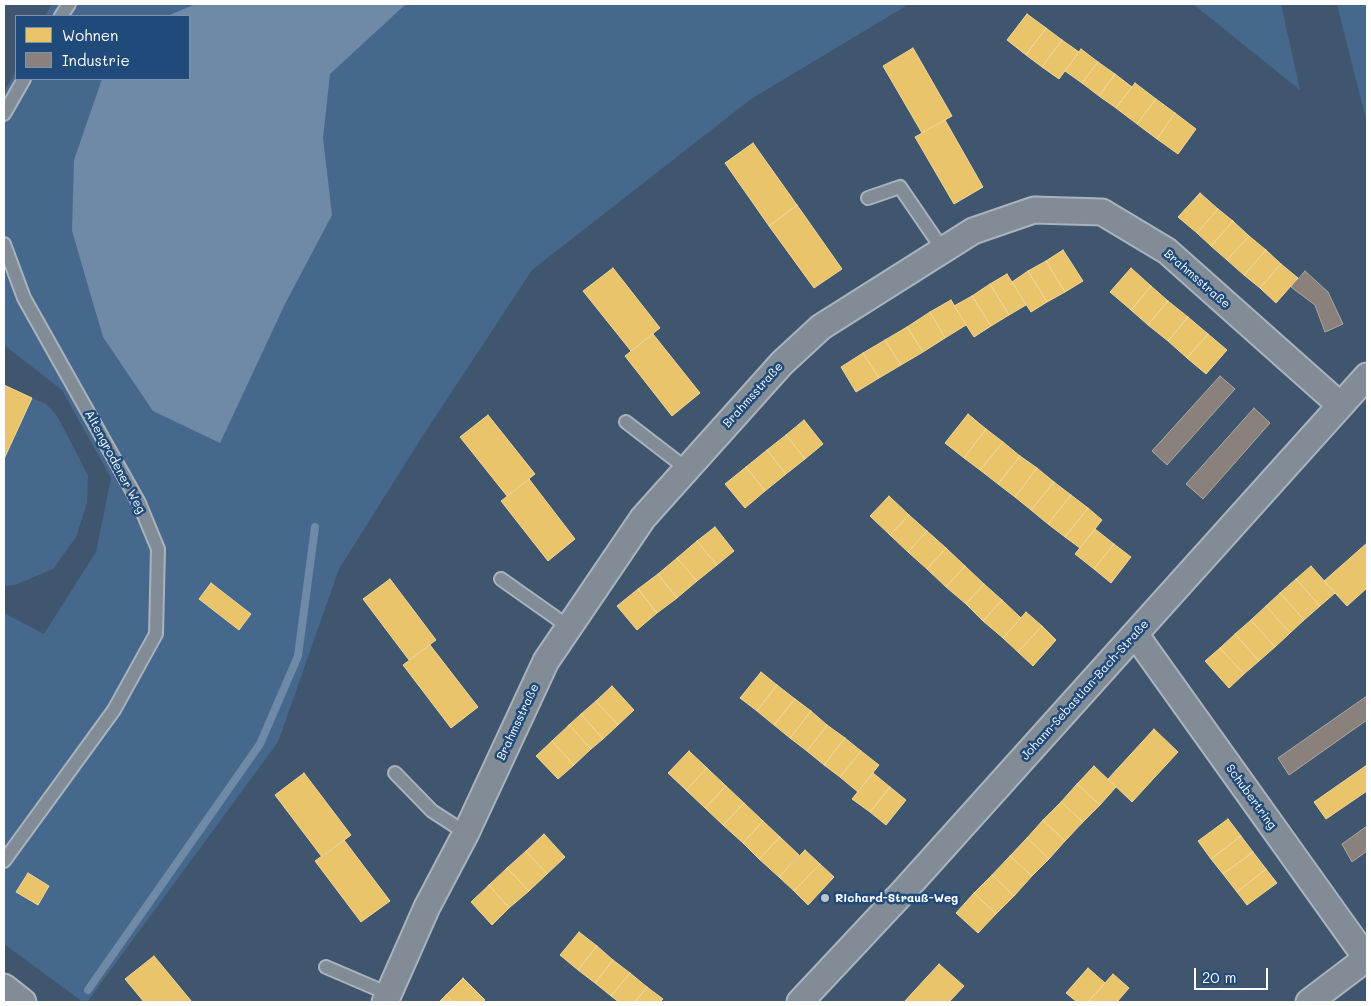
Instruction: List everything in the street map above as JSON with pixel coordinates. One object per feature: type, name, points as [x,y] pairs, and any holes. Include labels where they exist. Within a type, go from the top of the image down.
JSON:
[{"type":"street","name":"Brahmsstraße","points":[[387,998],[427,907],[466,833],[546,661],[643,518],[782,363],[821,327],[973,231],[1034,210],[1102,212],[1167,251],[1340,405]]},
{"type":"street","name":"Johann-Sebastian-Bach-Straße","points":[[800,1002],[902,892],[1367,376]]},
{"type":"street","name":"Schubertring","points":[[1135,634],[1367,959]]},
{"type":"street","points":[[1309,1002],[1367,959]]},
{"type":"street","points":[[4,987],[23,1002]]},
{"type":"lane","points":[[62,15],[69,4]]},
{"type":"lane","points":[[4,114],[23,80]]},
{"type":"lane","points":[[868,198],[900,187],[943,250]]},
{"type":"lane","name":"Altengrodener Weg","points":[[4,244],[24,298],[139,503],[158,549],[156,634],[114,710],[4,861]]},
{"type":"lane","points":[[626,422],[687,469]]},
{"type":"lane","points":[[501,579],[569,627]]},
{"type":"lane","points":[[396,773],[432,811],[466,833]]},
{"type":"lane","points":[[326,967],[387,998]]},
{"type":"shaded area","points":[[52,4],[909,4],[751,99],[532,270],[420,440],[339,569],[278,742],[87,1002],[83,1002],[4,944],[4,613],[44,634],[96,552],[111,478],[62,390],[4,345],[4,93],[15,72],[15,80],[190,80],[190,15],[46,15]]},
{"type":"shaded area","points":[[196,4],[406,4],[330,74],[323,138],[332,215],[285,304],[220,443],[153,411],[103,337],[72,231],[74,160],[102,80],[190,80],[190,15],[169,15]]},
{"type":"shaded area","points":[[1193,4],[1281,4],[1300,90]]},
{"type":"shaded area","points":[[1337,4],[1367,4],[1367,123]]},
{"type":"shaded area","points":[[32,398],[46,404],[57,416],[75,450],[88,476],[87,503],[76,537],[53,569],[15,585],[4,586],[4,459]]},
{"type":"building: Wohnen","points":[[1027,14],[1046,28],[1026,55],[1007,40]]},
{"type":"building: Wohnen","points":[[1046,28],[1062,40],[1042,67],[1026,55]]},
{"type":"building: Wohnen","points":[[1062,40],[1079,52],[1059,79],[1042,67]]},
{"type":"building: Wohnen","points":[[913,48],[952,116],[922,133],[883,66]]},
{"type":"building: Wohnen","points":[[1081,49],[1098,62],[1082,83],[1065,71]]},
{"type":"building: Wohnen","points":[[1098,62],[1115,74],[1099,96],[1082,83]]},
{"type":"building: Wohnen","points":[[1115,74],[1132,87],[1116,108],[1099,96]]},
{"type":"building: Wohnen","points":[[1135,83],[1156,99],[1137,124],[1116,108]]},
{"type":"building: Wohnen","points":[[1156,99],[1175,113],[1157,139],[1137,124]]},
{"type":"building: Wohnen","points":[[1175,113],[1196,129],[1178,154],[1157,139]]},
{"type":"building: Wohnen","points":[[945,120],[983,187],[954,204],[915,137]]},
{"type":"building: Wohnen","points":[[753,143],[797,205],[769,226],[725,163]]},
{"type":"building: Wohnen","points":[[1200,193],[1218,209],[1197,233],[1178,217]]},
{"type":"building: Wohnen","points":[[797,205],[842,269],[814,288],[769,226]]},
{"type":"building: Wohnen","points":[[1218,209],[1233,221],[1211,246],[1197,233]]},
{"type":"building: Wohnen","points":[[1233,221],[1249,236],[1227,260],[1211,246]]},
{"type":"building: Wohnen","points":[[1249,236],[1266,250],[1244,275],[1227,260]]},
{"type":"building: Wohnen","points":[[1063,250],[1083,281],[1065,292],[1046,261]]},
{"type":"building: Wohnen","points":[[1266,250],[1281,264],[1260,288],[1244,275]]},
{"type":"building: Wohnen","points":[[1046,261],[1065,292],[1047,302],[1028,271]]},
{"type":"building: Wohnen","points":[[1281,264],[1298,278],[1276,303],[1260,288]]},
{"type":"building: Wohnen","points":[[613,268],[660,328],[631,351],[583,291]]},
{"type":"building: Wohnen","points":[[1131,268],[1151,286],[1131,310],[1110,292]]},
{"type":"building: Wohnen","points":[[1028,271],[1047,302],[1031,312],[1012,282]]},
{"type":"building: Wohnen","points":[[1007,274],[1026,305],[1009,315],[990,284]]},
{"type":"building: Wohnen","points":[[990,284],[1009,315],[991,326],[972,296]]},
{"type":"building: Wohnen","points":[[1151,286],[1168,301],[1148,325],[1131,310]]},
{"type":"building: Wohnen","points":[[972,296],[991,326],[974,337],[954,306]]},
{"type":"building: Wohnen","points":[[951,300],[966,325],[945,338],[930,312]]},
{"type":"building: Wohnen","points":[[1168,301],[1188,317],[1168,341],[1148,325]]},
{"type":"building: Wohnen","points":[[930,312],[945,338],[923,352],[907,327]]},
{"type":"building: Wohnen","points":[[1188,317],[1208,334],[1187,358],[1168,341]]},
{"type":"building: Wohnen","points":[[907,327],[923,352],[901,365],[885,340]]},
{"type":"building: Wohnen","points":[[653,334],[700,393],[672,416],[625,356]]},
{"type":"building: Wohnen","points":[[1208,334],[1227,350],[1206,374],[1187,358]]},
{"type":"building: Wohnen","points":[[885,340],[901,365],[879,378],[863,353]]},
{"type":"building: Wohnen","points":[[863,353],[879,378],[856,392],[841,367]]},
{"type":"building: Wohnen","points":[[4,385],[32,398],[4,459]]},
{"type":"building: Wohnen","points":[[968,414],[986,429],[964,458],[945,443]]},
{"type":"building: Wohnen","points":[[488,415],[535,474],[507,496],[460,437]]},
{"type":"building: Wohnen","points":[[804,420],[823,444],[805,459],[786,435]]},
{"type":"building: Wohnen","points":[[986,429],[1003,442],[980,470],[964,458]]},
{"type":"building: Wohnen","points":[[786,435],[805,459],[786,474],[767,450]]},
{"type":"building: Wohnen","points":[[1003,442],[1020,456],[998,484],[980,470]]},
{"type":"building: Wohnen","points":[[767,450],[786,474],[765,491],[746,467]]},
{"type":"building: Wohnen","points":[[1020,456],[1037,468],[1015,497],[998,484]]},
{"type":"building: Wohnen","points":[[746,467],[765,491],[745,508],[725,484]]},
{"type":"building: Wohnen","points":[[1037,468],[1054,482],[1031,510],[1015,497]]},
{"type":"building: Wohnen","points":[[529,479],[575,539],[548,561],[501,501]]},
{"type":"building: Wohnen","points":[[1054,482],[1071,495],[1048,524],[1031,510]]},
{"type":"building: Wohnen","points":[[1071,495],[1088,508],[1065,537],[1048,524]]},
{"type":"building: Wohnen","points":[[889,496],[909,515],[890,535],[870,516]]},
{"type":"building: Wohnen","points":[[1088,508],[1102,520],[1080,548],[1065,537]]},
{"type":"building: Wohnen","points":[[909,515],[927,531],[908,552],[890,535]]},
{"type":"building: Wohnen","points":[[715,527],[734,551],[717,565],[697,541]]},
{"type":"building: Wohnen","points":[[1095,529],[1114,544],[1094,569],[1075,554]]},
{"type":"building: Wohnen","points":[[927,531],[946,548],[927,569],[908,552]]},
{"type":"building: Wohnen","points":[[697,541],[717,565],[697,581],[677,558]]},
{"type":"building: Wohnen","points":[[1367,543],[1367,588],[1347,606],[1324,581]]},
{"type":"building: Wohnen","points":[[1114,544],[1131,557],[1111,583],[1094,569]]},
{"type":"building: Wohnen","points":[[946,548],[965,566],[946,587],[927,569]]},
{"type":"building: Wohnen","points":[[677,558],[697,581],[677,598],[658,574]]},
{"type":"building: Wohnen","points":[[965,566],[984,584],[966,604],[946,587]]},
{"type":"building: Wohnen","points":[[1311,566],[1335,593],[1320,606],[1296,579]]},
{"type":"building: Wohnen","points":[[658,574],[677,598],[657,613],[638,589]]},
{"type":"building: Wohnen","points":[[390,579],[436,640],[409,660],[363,599]]},
{"type":"building: Wohnen","points":[[1296,579],[1320,606],[1304,620],[1280,593]]},
{"type":"building: Wohnen","points":[[211,583],[251,614],[239,630],[199,599]]},
{"type":"building: Wohnen","points":[[984,584],[1002,600],[983,621],[966,604]]},
{"type":"building: Wohnen","points":[[638,589],[657,613],[637,630],[617,606]]},
{"type":"building: Wohnen","points":[[1280,593],[1304,620],[1290,633],[1266,606]]},
{"type":"building: Wohnen","points":[[1002,600],[1021,618],[1003,638],[983,621]]},
{"type":"building: Wohnen","points":[[1266,606],[1290,633],[1275,647],[1251,620]]},
{"type":"building: Wohnen","points":[[1026,612],[1042,626],[1018,652],[1003,638]]},
{"type":"building: Wohnen","points":[[1251,620],[1275,647],[1259,661],[1235,634]]},
{"type":"building: Wohnen","points":[[1042,626],[1056,640],[1033,666],[1018,652]]},
{"type":"building: Wohnen","points":[[1235,634],[1259,661],[1244,674],[1220,648]]},
{"type":"building: Wohnen","points":[[430,645],[478,707],[451,728],[403,665]]},
{"type":"building: Wohnen","points":[[1220,648],[1244,674],[1229,688],[1205,661]]},
{"type":"building: Wohnen","points":[[761,672],[777,685],[757,711],[740,698]]},
{"type":"building: Wohnen","points":[[777,685],[795,699],[774,725],[757,711]]},
{"type":"building: Wohnen","points":[[612,686],[634,710],[618,725],[596,701]]},
{"type":"building: Wohnen","points":[[795,699],[811,711],[790,738],[774,725]]},
{"type":"building: Wohnen","points":[[596,701],[618,725],[603,739],[581,714]]},
{"type":"building: Wohnen","points":[[811,711],[827,725],[807,751],[790,738]]},
{"type":"building: Wohnen","points":[[581,714],[603,739],[591,749],[569,725]]},
{"type":"building: Wohnen","points":[[569,725],[591,749],[574,765],[552,741]]},
{"type":"building: Wohnen","points":[[827,725],[845,738],[824,765],[807,751]]},
{"type":"building: Wohnen","points":[[1154,729],[1178,752],[1132,802],[1108,779]]},
{"type":"building: Wohnen","points":[[845,738],[861,751],[840,777],[824,765]]},
{"type":"building: Wohnen","points":[[552,741],[574,765],[558,779],[536,756]]},
{"type":"building: Wohnen","points":[[689,751],[707,768],[686,790],[668,773]]},
{"type":"building: Wohnen","points":[[861,751],[879,765],[858,792],[840,777]]},
{"type":"building: Wohnen","points":[[1367,765],[1367,791],[1326,819],[1314,802]]},
{"type":"building: Wohnen","points":[[1094,766],[1116,787],[1100,805],[1077,784]]},
{"type":"building: Wohnen","points":[[707,768],[726,786],[705,808],[686,790]]},
{"type":"building: Wohnen","points":[[304,773],[351,835],[322,857],[275,795]]},
{"type":"building: Wohnen","points":[[873,773],[890,787],[870,812],[852,799]]},
{"type":"building: Wohnen","points":[[1077,784],[1100,805],[1083,822],[1061,802]]},
{"type":"building: Wohnen","points":[[726,786],[744,803],[723,825],[705,808]]},
{"type":"building: Wohnen","points":[[890,787],[906,800],[886,825],[870,812]]},
{"type":"building: Wohnen","points":[[1061,802],[1083,822],[1065,841],[1043,820]]},
{"type":"building: Wohnen","points":[[744,803],[763,821],[743,843],[723,825]]},
{"type":"building: Wohnen","points":[[1228,819],[1241,836],[1211,859],[1198,841]]},
{"type":"building: Wohnen","points":[[1043,820],[1065,841],[1049,859],[1027,838]]},
{"type":"building: Wohnen","points":[[763,821],[780,837],[759,859],[743,843]]},
{"type":"building: Wohnen","points":[[544,834],[565,857],[547,874],[526,851]]},
{"type":"building: Wohnen","points":[[1241,836],[1253,852],[1223,874],[1211,859]]},
{"type":"building: Wohnen","points":[[780,837],[799,855],[779,877],[759,859]]},
{"type":"building: Wohnen","points":[[1027,838],[1049,859],[1032,876],[1010,856]]},
{"type":"building: Wohnen","points":[[344,840],[390,901],[361,922],[315,861]]},
{"type":"building: Wohnen","points":[[805,850],[820,864],[794,891],[779,877]]},
{"type":"building: Wohnen","points":[[526,851],[547,874],[529,891],[507,868]]},
{"type":"building: Wohnen","points":[[1253,852],[1266,869],[1237,892],[1223,874]]},
{"type":"building: Wohnen","points":[[1010,856],[1032,876],[1014,896],[992,875]]},
{"type":"building: Wohnen","points":[[820,864],[834,877],[808,905],[794,891]]},
{"type":"building: Wohnen","points":[[507,868],[529,891],[509,908],[489,885]]},
{"type":"building: Wohnen","points":[[1266,869],[1277,883],[1247,905],[1237,892]]},
{"type":"building: Wohnen","points":[[28,873],[49,886],[38,905],[16,892]]},
{"type":"building: Wohnen","points":[[992,875],[1014,896],[996,914],[974,893]]},
{"type":"building: Wohnen","points":[[489,885],[509,908],[492,925],[471,902]]},
{"type":"building: Wohnen","points":[[974,893],[996,914],[978,933],[956,913]]},
{"type":"building: Wohnen","points":[[579,932],[597,946],[578,970],[560,955]]},
{"type":"building: Wohnen","points":[[597,946],[613,960],[595,983],[578,970]]},
{"type":"building: Wohnen","points":[[154,956],[192,1002],[144,1002],[125,979]]},
{"type":"building: Wohnen","points":[[613,960],[630,973],[611,996],[595,983]]},
{"type":"building: Wohnen","points":[[939,964],[964,986],[949,1002],[904,1002]]},
{"type":"building: Wohnen","points":[[1088,968],[1105,983],[1088,1002],[1077,1002],[1066,993]]},
{"type":"building: Wohnen","points":[[630,973],[647,987],[635,1002],[619,1002],[611,996]]},
{"type":"building: Wohnen","points":[[1113,974],[1129,988],[1117,1002],[1088,1002]]},
{"type":"building: Wohnen","points":[[463,978],[485,1000],[482,1002],[453,1002],[446,995]]},
{"type":"building: Wohnen","points":[[647,987],[663,999],[660,1002],[635,1002]]},
{"type":"building: Wohnen","points":[[446,995],[453,1002],[439,1002]]},
{"type":"building: Industrie","points":[[1305,271],[1328,292],[1343,324],[1325,332],[1315,305],[1291,287]]},
{"type":"building: Industrie","points":[[1220,376],[1235,389],[1167,465],[1152,451]]},
{"type":"building: Industrie","points":[[1254,408],[1270,423],[1203,499],[1186,484]]},
{"type":"building: Industrie","points":[[1367,696],[1367,720],[1289,775],[1278,758]]},
{"type":"building: Industrie","points":[[1367,826],[1367,851],[1352,862],[1342,844]]},
{"type":"waterway","points":[[88,990],[260,744],[298,656],[315,527]]},
{"type":"place","name":"Richard-Strauß-Weg","points":[[825,898]]}]
